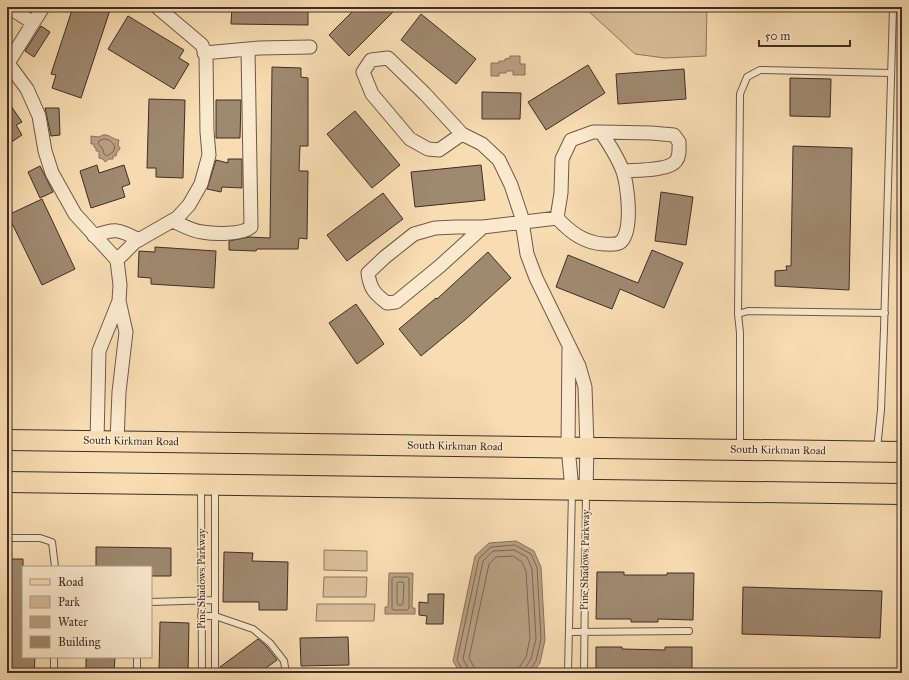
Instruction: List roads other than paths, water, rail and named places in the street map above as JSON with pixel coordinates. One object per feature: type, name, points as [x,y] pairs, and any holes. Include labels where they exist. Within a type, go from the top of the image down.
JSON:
[{"type":"main road","name":"South Kirkman Road","points":[[7,440],[902,452]]},
{"type":"main road","points":[[7,482],[902,494]]},
{"type":"street","points":[[8,7],[32,22]]},
{"type":"street","points":[[43,7],[7,63],[26,89],[39,116],[52,173],[75,214],[117,260],[120,284],[119,301],[126,332],[119,386],[117,441]]},
{"type":"street","points":[[117,260],[135,242],[177,218],[189,205],[201,184],[209,155],[207,132],[206,56],[202,45],[157,7]]},
{"type":"street","points":[[204,52],[310,47]]},
{"type":"street","points":[[172,221],[192,230],[202,232],[226,233],[242,231],[252,227],[248,49]]},
{"type":"street","points":[[388,58],[425,94],[462,134],[439,150],[428,149],[410,139],[372,94],[363,72],[371,60],[388,58]]},
{"type":"street","points":[[557,218],[561,193],[562,159],[571,140],[593,132],[601,132],[674,135],[679,142],[679,156],[675,162],[655,169],[623,171]]},
{"type":"street","points":[[557,218],[567,229],[578,237],[596,244],[619,243],[625,237],[628,229],[628,201],[623,171],[616,155],[601,132]]},
{"type":"street","name":"Pine Shadows Parkway","points":[[462,134],[482,144],[499,160],[511,185],[522,223],[527,254],[536,278],[579,366],[585,387],[587,447],[579,490]]},
{"type":"street","points":[[483,227],[440,266],[396,302],[387,303],[377,295],[369,284],[368,273],[385,257],[414,234],[435,228],[483,227],[557,218]]},
{"type":"street","points":[[94,236],[108,231],[118,230],[139,240]]},
{"type":"street","points":[[97,441],[99,351],[119,301]]},
{"type":"street","name":"Pine Shadows Parkway","points":[[569,346],[568,448],[579,490]]},
{"type":"lane","points":[[876,451],[881,410],[893,7]]},
{"type":"lane","points":[[740,449],[740,334],[738,314],[740,94],[747,76],[760,70],[890,73]]},
{"type":"lane","points":[[738,314],[748,311],[884,313]]},
{"type":"lane","name":"Pine Shadows Parkway","points":[[208,484],[216,600],[215,673]]},
{"type":"lane","name":"Pine Shadows Parkway","points":[[202,673],[201,600],[208,484]]},
{"type":"lane","name":"Pine Shadows Parkway","points":[[568,673],[579,490]]},
{"type":"lane","name":"Pine Shadows Parkway","points":[[579,490],[584,673]]},
{"type":"lane","points":[[7,538],[40,538],[52,542],[55,566]]},
{"type":"lane","points":[[152,602],[216,600]]},
{"type":"lane","points":[[201,616],[215,616],[253,629],[270,643],[284,662],[286,673]]},
{"type":"lane","points":[[570,632],[688,632]]},
{"type":"lane","points":[[54,658],[54,673]]},
{"type":"lane","points":[[136,673],[137,658]]},
{"type":"water","points":[[510,56],[520,56],[520,64],[525,64],[525,75],[513,75],[513,71],[507,71],[506,73],[499,73],[499,76],[491,76],[491,63],[505,61],[505,59],[510,58]]},
{"type":"water","points":[[103,135],[119,140],[118,145],[120,148],[116,156],[113,156],[113,159],[109,159],[105,162],[103,159],[99,158],[99,151],[96,151],[94,144],[91,144],[91,136],[99,137]]},
{"type":"water","points":[[516,541],[534,551],[541,567],[545,640],[540,663],[532,673],[460,673],[453,661],[475,556],[489,543]]},
{"type":"water","points":[[389,573],[413,573],[412,608],[415,608],[415,614],[385,614],[385,607],[388,607]]}]
